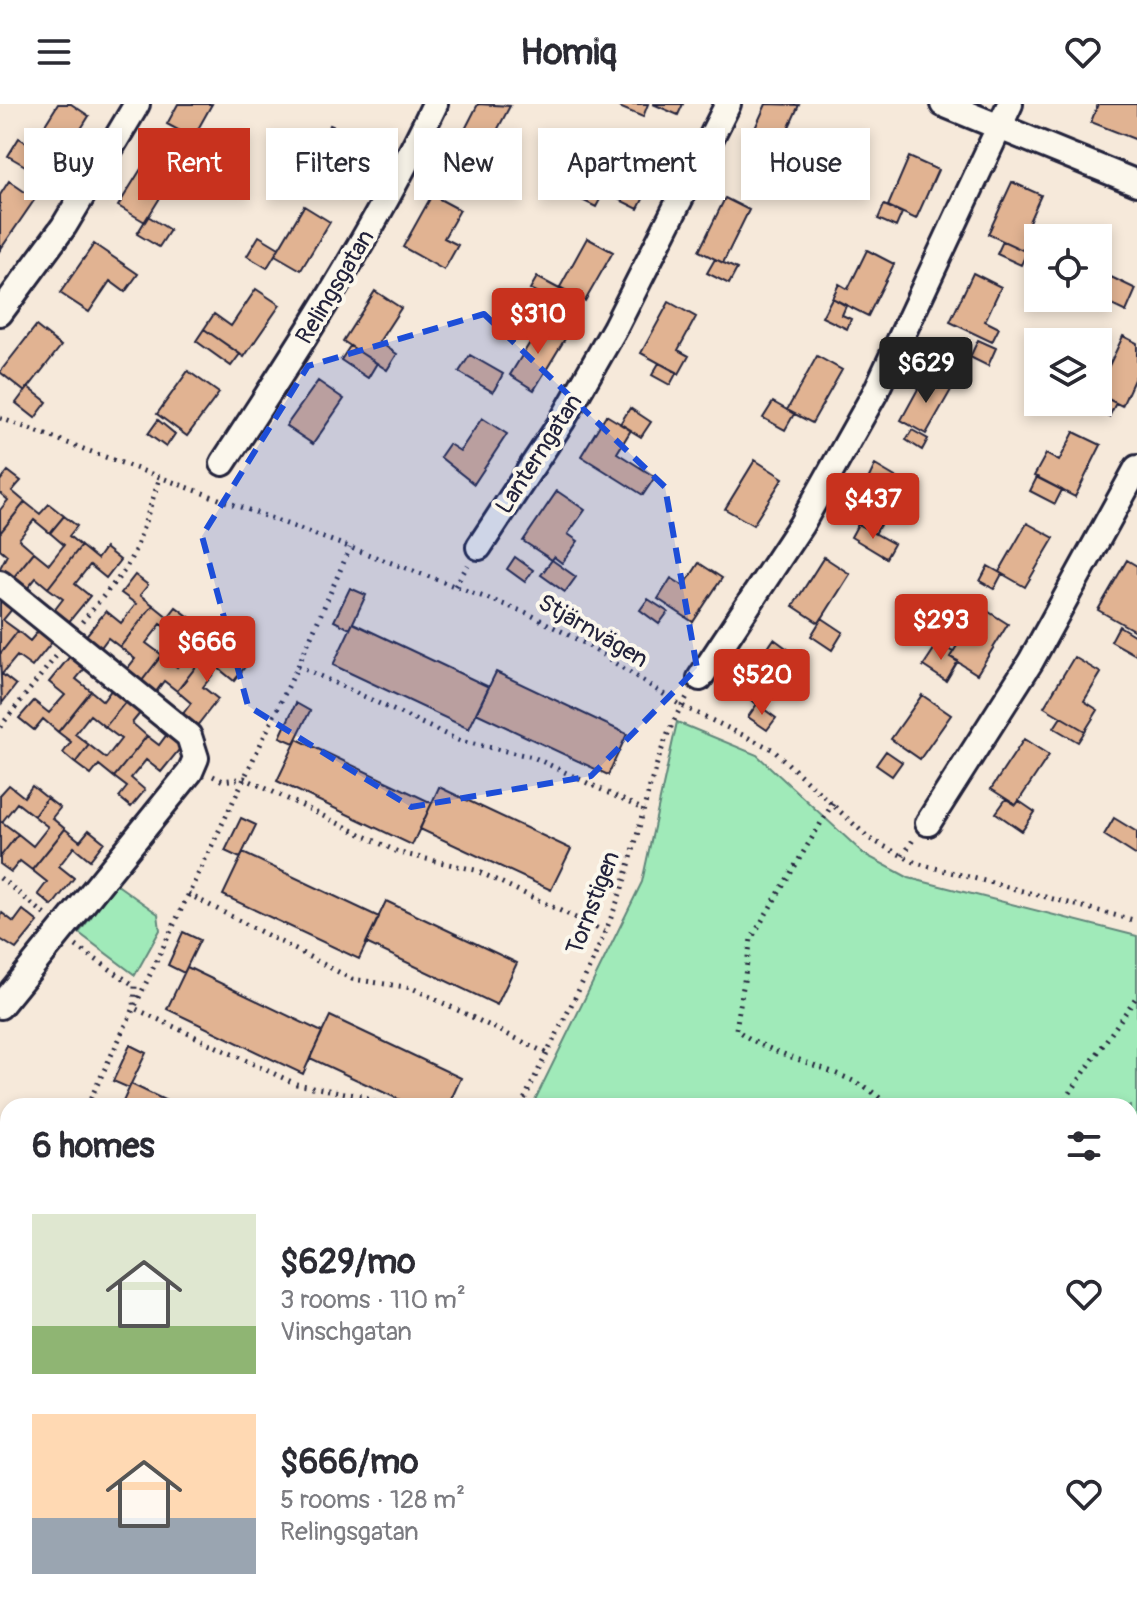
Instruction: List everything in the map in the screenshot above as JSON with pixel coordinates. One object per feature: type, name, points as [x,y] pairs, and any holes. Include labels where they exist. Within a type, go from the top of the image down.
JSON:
[{"type":"street","points":[[0,313],[64,226],[137,104]]},
{"type":"street","name":"Relingsgatan","points":[[223,463],[333,294],[435,104]]},
{"type":"street","name":"Lanterngatan","points":[[479,547],[562,421],[667,230],[728,104]]},
{"type":"street","points":[[943,104],[1137,183]]},
{"type":"street","points":[[700,678],[801,525],[875,393],[1010,104]]},
{"type":"street","points":[[928,823],[1031,661],[1137,468]]},
{"type":"street","points":[[0,583],[189,736],[196,758],[190,772],[0,1006]]},
{"type":"path","name":"Stjärnvägen","points":[[0,418],[527,613],[584,643],[682,706],[772,749],[870,839],[916,863],[1137,921]]},
{"type":"path","points":[[0,727],[125,570],[137,546],[160,477]]},
{"type":"path","points":[[91,1098],[298,666],[350,548]]},
{"type":"path","points":[[298,666],[460,741],[533,757],[644,810]]},
{"type":"path","name":"Tornstigen","points":[[525,1098],[605,932],[659,759],[682,706]]},
{"type":"path","points":[[244,778],[400,853],[475,870],[605,932]]},
{"type":"path","points":[[833,803],[751,939],[736,1029],[752,1043],[845,1078],[875,1098]]},
{"type":"path","points":[[0,878],[62,933],[135,986],[134,1008]]},
{"type":"path","points":[[188,894],[352,979],[412,988],[546,1053]]},
{"type":"path","points":[[1067,1098],[1137,996]]},
{"type":"path","points":[[134,1008],[296,1084],[365,1098]]},
{"type":"highlighted area","points":[[484,314],[665,487],[697,668],[591,776],[411,807],[248,706],[202,536],[308,366]]},
{"type":"green space","points":[[677,722],[757,755],[864,854],[909,878],[1137,936],[1137,1098],[536,1098],[642,882]]},
{"type":"green space","points":[[116,884],[158,914],[160,930],[135,975],[79,933]]},
{"type":"building","points":[[58,104],[71,104],[89,116],[82,128],[43,128]]},
{"type":"building","points":[[178,104],[212,104],[199,128],[174,128],[167,124]]},
{"type":"building","points":[[478,104],[510,106],[498,128],[466,128]]},
{"type":"building","points":[[620,104],[648,104],[643,117],[619,107]]},
{"type":"building","points":[[653,104],[683,104],[678,115]]},
{"type":"building","points":[[766,104],[799,105],[789,128],[755,128]]},
{"type":"building","points":[[1098,104],[1137,104],[1137,140],[1091,122]]},
{"type":"building","points":[[19,138],[24,141],[24,165],[8,156]]},
{"type":"building","points":[[909,157],[938,170],[916,219],[888,206]]},
{"type":"building","points":[[138,174],[138,200],[159,200],[145,222],[118,206]]},
{"type":"building","points":[[9,181],[24,191],[24,200],[34,200],[0,250],[0,195]]},
{"type":"building","points":[[1012,182],[1041,195],[1028,224],[1024,224],[1024,251],[988,234]]},
{"type":"building","points":[[725,198],[749,210],[723,263],[699,251]]},
{"type":"building","points":[[429,200],[441,200],[460,210],[444,238],[458,245],[444,270],[403,247]]},
{"type":"building","points":[[582,200],[600,200],[596,207]]},
{"type":"building","points":[[620,200],[643,200],[638,209]]},
{"type":"building","points":[[884,205],[902,213],[896,227],[878,219]]},
{"type":"building","points":[[304,206],[330,222],[301,270],[275,255]]},
{"type":"building","points":[[148,216],[170,230],[159,247],[137,234]]},
{"type":"building","points":[[259,236],[279,248],[267,268],[247,256]]},
{"type":"building","points":[[587,238],[613,252],[585,301],[560,287]]},
{"type":"building","points":[[1003,241],[1024,251],[1024,258],[1021,265],[997,254]]},
{"type":"building","points":[[94,244],[138,274],[125,292],[110,281],[89,312],[60,293]]},
{"type":"building","points":[[867,250],[894,264],[868,316],[832,298],[839,284],[848,289]]},
{"type":"building","points":[[715,259],[737,269],[729,284],[707,273]]},
{"type":"building","points":[[973,273],[1001,287],[985,321],[999,328],[992,342],[950,322]]},
{"type":"building","points":[[537,277],[565,292],[558,304],[530,289]]},
{"type":"building","points":[[1112,277],[1136,289],[1126,312],[1112,305]]},
{"type":"building","points":[[256,289],[280,305],[244,357],[204,329],[214,314],[231,326]]},
{"type":"building","points":[[375,291],[401,308],[379,342],[397,354],[387,370],[343,341]]},
{"type":"building","points":[[832,298],[846,306],[842,315],[851,319],[847,329],[822,317]]},
{"type":"building","points":[[669,302],[696,317],[678,350],[689,356],[679,374],[641,353]]},
{"type":"building","points":[[542,323],[566,337],[534,390],[510,375]]},
{"type":"building","points":[[36,326],[61,346],[25,392],[0,372]]},
{"type":"building","points":[[204,329],[240,354],[231,366],[196,341]]},
{"type":"building","points":[[1123,336],[1137,343],[1137,373],[1122,406],[1112,401],[1112,359]]},
{"type":"building","points":[[978,340],[996,348],[988,366],[970,357]]},
{"type":"building","points":[[350,346],[377,363],[368,378],[341,360]]},
{"type":"building","points":[[470,355],[503,374],[493,392],[459,372]]},
{"type":"building","points":[[817,356],[842,370],[812,423],[787,410]]},
{"type":"building","points":[[659,363],[677,372],[670,385],[652,375]]},
{"type":"building","points":[[188,371],[219,393],[187,436],[157,414]]},
{"type":"building","points":[[925,376],[951,390],[926,434],[901,420]]},
{"type":"building","points":[[318,381],[344,399],[313,444],[286,426]]},
{"type":"building","points":[[28,387],[47,402],[35,418],[16,403]]},
{"type":"building","points":[[773,402],[794,414],[785,430],[763,418]]},
{"type":"building","points":[[630,408],[651,422],[641,437],[620,424]]},
{"type":"building","points":[[606,415],[631,430],[617,453],[655,477],[643,495],[581,456]]},
{"type":"building","points":[[482,418],[507,434],[474,484],[440,457],[449,444],[460,451]]},
{"type":"building","points":[[158,420],[175,434],[166,447],[148,434]]},
{"type":"building","points":[[912,430],[928,439],[922,450],[906,440]]},
{"type":"building","points":[[1074,432],[1101,445],[1075,497],[1034,476],[1046,454],[1059,461]]},
{"type":"building","points":[[755,460],[783,478],[753,525],[725,509]]},
{"type":"building","points":[[875,465],[914,488],[899,512],[890,507],[875,534],[849,519]]},
{"type":"building","points":[[8,471],[21,481],[12,491],[25,502],[0,533],[0,510],[8,500],[0,493],[0,481]]},
{"type":"building","points":[[1037,477],[1062,490],[1055,504],[1030,491]]},
{"type":"building","points":[[557,491],[585,510],[568,534],[578,541],[562,563],[523,541]]},
{"type":"building","points":[[25,502],[40,514],[49,504],[64,516],[50,533],[34,520],[19,539],[34,552],[13,578],[0,568],[7,555],[0,549],[0,533]]},
{"type":"building","points":[[64,516],[77,526],[69,536],[81,546],[48,588],[36,578],[27,589],[13,578],[34,552],[49,564],[64,545],[50,533]]},
{"type":"building","points":[[1027,523],[1054,538],[1025,587],[999,572]]},
{"type":"building","points":[[858,524],[894,544],[886,558],[851,537]]},
{"type":"building","points":[[81,546],[97,559],[105,548],[120,560],[106,578],[90,565],[75,584],[90,596],[68,623],[53,612],[63,599],[48,588]]},
{"type":"building","points":[[515,557],[533,570],[525,582],[507,569]]},
{"type":"building","points":[[824,557],[850,574],[819,623],[793,606]]},
{"type":"building","points":[[552,560],[576,577],[565,592],[541,575]]},
{"type":"building","points":[[1127,560],[1137,566],[1137,632],[1098,610]]},
{"type":"building","points":[[699,563],[722,578],[693,622],[658,599],[671,578],[684,586]]},
{"type":"building","points":[[988,566],[1002,574],[994,589],[980,581]]},
{"type":"building","points":[[135,575],[148,585],[140,595],[153,605],[120,647],[108,638],[99,650],[84,638],[106,611],[121,623],[136,604],[121,593]]},
{"type":"building","points":[[350,588],[366,595],[350,629],[334,621]]},
{"type":"building","points":[[0,598],[13,608],[3,620],[18,631],[0,654]]},
{"type":"building","points":[[648,599],[668,612],[659,624],[640,610]]},
{"type":"building","points":[[153,605],[168,617],[176,607],[192,619],[178,637],[161,624],[146,643],[162,655],[141,682],[126,670],[135,659],[120,647]]},
{"type":"building","points":[[981,607],[1008,624],[977,674],[950,657]]},
{"type":"building","points":[[822,618],[843,632],[832,650],[811,636]]},
{"type":"building","points":[[192,619],[204,629],[196,640],[209,650],[177,691],[164,681],[155,693],[141,682],[162,655],[177,667],[192,648],[178,637]]},
{"type":"building","points":[[353,623],[489,687],[469,729],[333,665]]},
{"type":"building","points":[[1119,626],[1137,637],[1136,655],[1111,641]]},
{"type":"building","points":[[39,630],[53,641],[32,667],[17,656],[2,674],[16,685],[2,703],[0,654],[18,631],[30,641]]},
{"type":"building","points":[[774,639],[800,658],[764,709],[738,691]]},
{"type":"building","points":[[938,643],[953,652],[950,657],[958,661],[946,681],[923,666]]},
{"type":"building","points":[[209,650],[225,662],[233,651],[248,663],[234,681],[218,668],[203,687],[218,699],[196,727],[182,715],[191,703],[177,691]]},
{"type":"building","points":[[71,655],[86,667],[76,679],[91,691],[58,732],[43,719],[34,730],[19,718],[34,701],[49,713],[65,695],[49,682]]},
{"type":"building","points":[[1074,657],[1101,673],[1084,701],[1098,710],[1085,731],[1044,707]]},
{"type":"building","points":[[496,672],[627,734],[608,775],[476,713]]},
{"type":"building","points":[[112,689],[127,700],[105,727],[90,715],[75,734],[89,745],[75,763],[63,753],[71,742],[58,732],[91,691],[103,701]]},
{"type":"building","points":[[922,695],[951,715],[920,759],[891,739]]},
{"type":"building","points":[[127,700],[141,712],[132,723],[147,736],[114,777],[99,765],[91,775],[75,763],[89,745],[106,758],[121,739],[105,727]]},
{"type":"building","points":[[296,703],[310,711],[294,743],[280,737]]},
{"type":"building","points":[[757,704],[776,718],[767,730],[748,717]]},
{"type":"building","points":[[1061,717],[1085,731],[1078,742],[1054,728]]},
{"type":"building","points":[[168,733],[183,745],[161,772],[146,760],[131,778],[145,790],[131,807],[119,797],[127,787],[114,777],[147,736],[159,745]]},
{"type":"building","points":[[297,739],[432,803],[412,845],[277,781]]},
{"type":"building","points":[[1024,739],[1049,755],[1016,805],[991,789]]},
{"type":"building","points":[[886,751],[902,762],[892,776],[876,765]]},
{"type":"building","points":[[9,785],[24,797],[32,786],[47,798],[34,816],[17,803],[2,822],[18,834],[0,857],[0,795]]},
{"type":"building","points":[[439,787],[571,849],[551,890],[420,829]]},
{"type":"building","points":[[47,798],[60,808],[52,818],[65,829],[32,870],[20,861],[11,872],[0,864],[0,857],[18,834],[33,846],[48,827],[34,816]]},
{"type":"building","points":[[1006,799],[1016,805],[1019,801],[1035,812],[1022,831],[996,813]]},
{"type":"building","points":[[241,818],[256,825],[240,858],[225,851]]},
{"type":"building","points":[[1114,818],[1137,832],[1137,856],[1104,835]]},
{"type":"building","points":[[65,829],[80,841],[89,830],[104,842],[90,860],[74,847],[59,866],[74,878],[52,906],[38,894],[47,882],[32,870]]},
{"type":"building","points":[[243,853],[379,917],[359,959],[223,895]]},
{"type":"building","points":[[386,901],[517,963],[497,1005],[366,943]]},
{"type":"building","points":[[23,910],[38,922],[16,949],[0,939],[0,916],[2,913],[14,922]]},
{"type":"building","points":[[183,932],[200,940],[184,973],[168,965]]},
{"type":"building","points":[[187,967],[322,1032],[303,1074],[167,1009]]},
{"type":"building","points":[[330,1016],[461,1078],[452,1098],[396,1098],[310,1058]]},
{"type":"building","points":[[130,1045],[146,1053],[129,1088],[113,1081]]},
{"type":"building","points":[[131,1084],[160,1098],[125,1098]]}]
